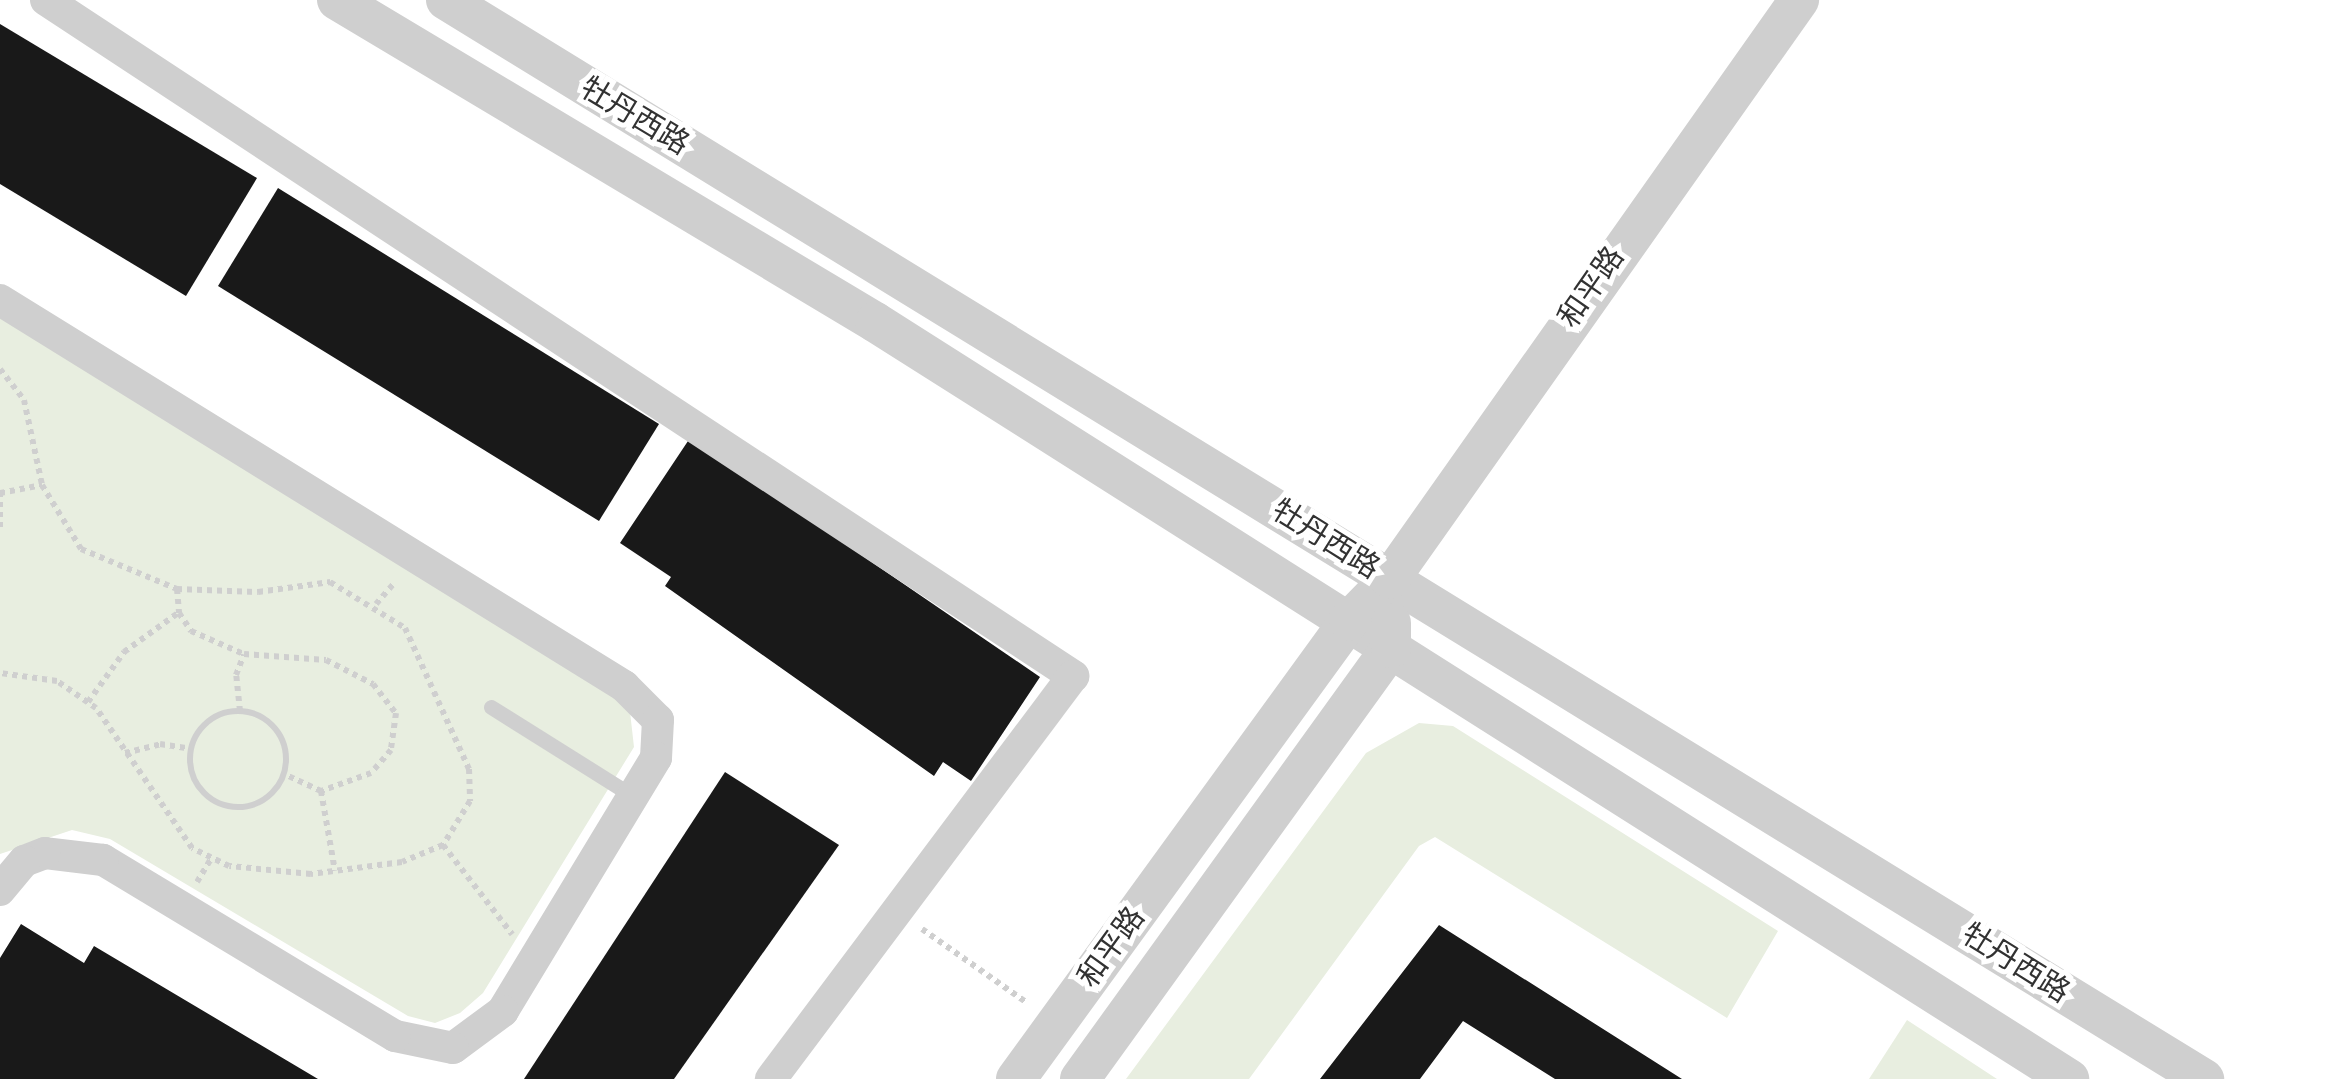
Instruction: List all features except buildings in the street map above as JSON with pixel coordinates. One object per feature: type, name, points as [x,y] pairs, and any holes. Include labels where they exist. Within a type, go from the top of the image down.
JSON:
[{"type":"street","points":[[46,0],[1073,676],[771,1079]]},
{"type":"street","name":"牡丹西路","points":[[337,0],[875,322],[2069,1079]]},
{"type":"street","name":"牡丹西路","points":[[446,0],[2204,1079]]},
{"type":"street","name":"和平路","points":[[1016,1079],[1348,621],[1390,578],[1800,0]]},
{"type":"street","points":[[0,300],[624,686],[658,720],[656,758],[538,954],[481,1034],[430,1048],[395,1036],[102,860],[44,852],[24,861],[0,890]]},
{"type":"street","points":[[1390,578],[1391,648]]},
{"type":"street","name":"和平路","points":[[1080,1079],[1391,648]]},
{"type":"lane","points":[[491,706],[634,796]]},
{"type":"path","points":[[0,369],[37,432],[42,485],[81,549],[178,589],[258,592],[330,582],[405,628],[469,769],[470,802],[443,845],[402,862],[334,871],[229,866],[192,848],[88,702],[57,680],[0,673]]},
{"type":"path","points":[[0,527],[0,492],[42,485]]},
{"type":"path","points":[[178,589],[178,613],[192,632],[244,654],[326,660],[373,684],[396,713],[391,750],[370,773],[321,791],[284,774]]},
{"type":"path","points":[[88,702],[124,652],[178,613]]},
{"type":"path","points":[[240,712],[236,675],[244,654]]},
{"type":"path","points":[[240,712],[278,734],[284,774],[281,788],[258,808],[221,804],[194,779],[186,748],[216,714],[240,712]]},
{"type":"path","points":[[125,754],[160,744],[186,748]]},
{"type":"path","points":[[321,791],[334,871]]},
{"type":"path","points":[[443,845],[505,928],[538,954]]},
{"type":"path","points":[[896,911],[1026,1002]]},
{"type":"shaded area","points":[[0,315],[629,703],[634,747],[483,993],[460,1013],[435,1023],[408,1016],[110,839],[72,830],[0,854]]},
{"type":"shaded area","points":[[1419,723],[1453,726],[1778,931],[1727,1018],[1435,837],[1419,846],[1249,1079],[1126,1079],[1366,753]]},
{"type":"shaded area","points":[[1907,1020],[1997,1079],[1869,1079]]}]
